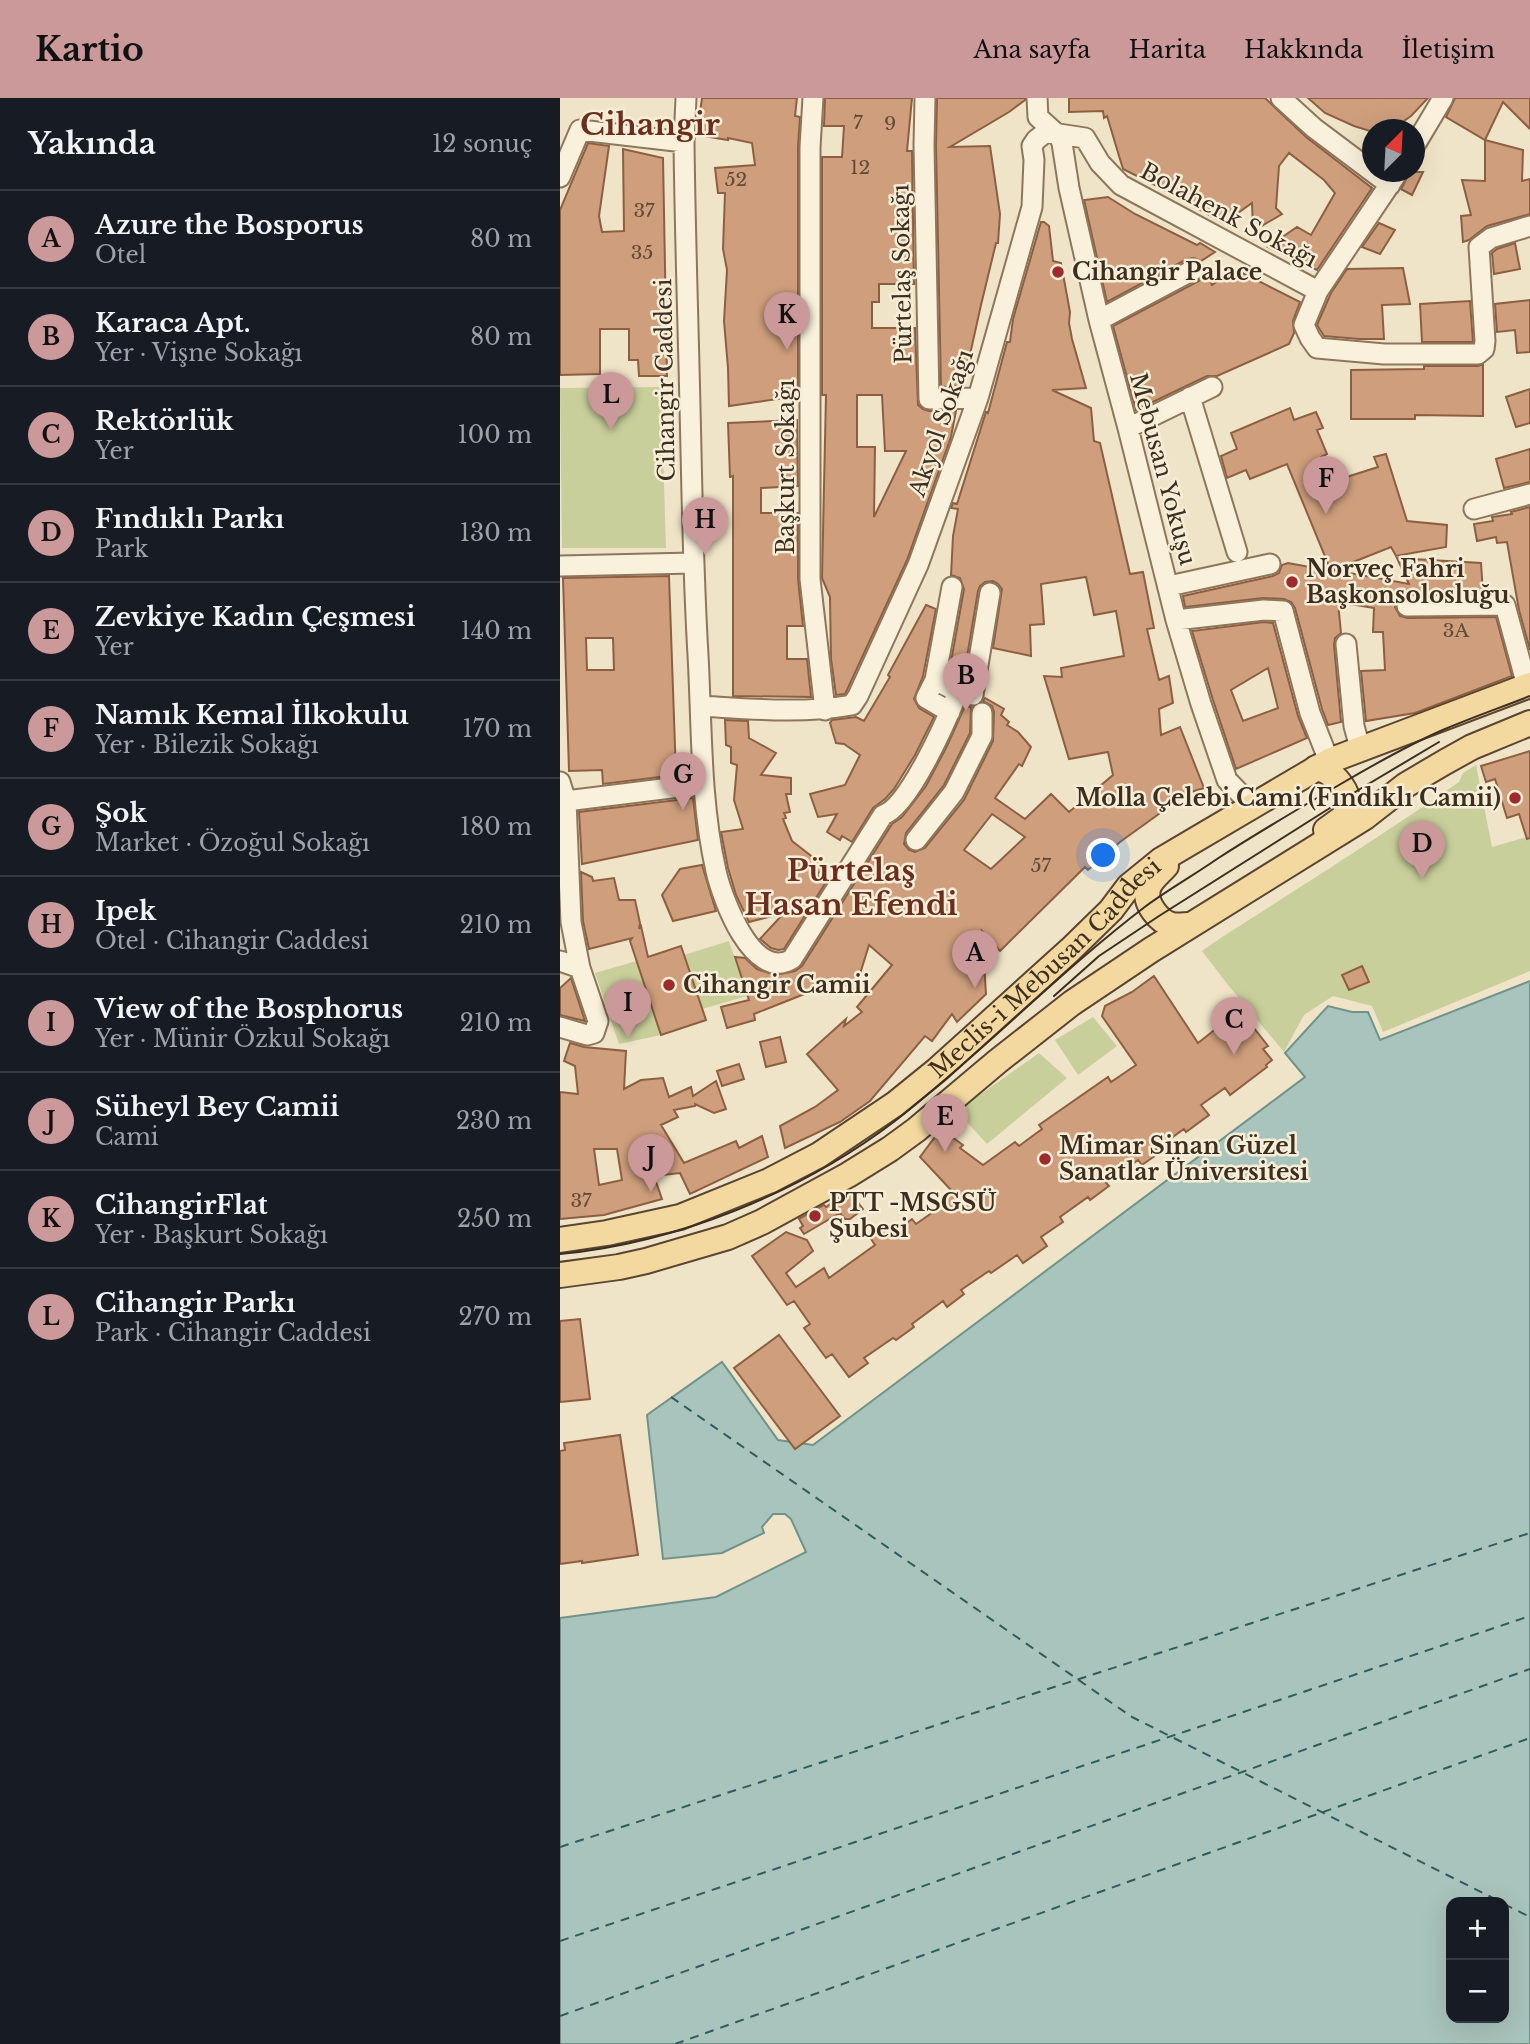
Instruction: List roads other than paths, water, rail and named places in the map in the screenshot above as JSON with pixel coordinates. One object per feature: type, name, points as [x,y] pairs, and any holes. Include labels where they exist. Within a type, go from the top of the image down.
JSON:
[{"type":"main road","name":"Meclis-i Mebusan Caddesi","points":[[560,1240],[680,1217],[769,1181],[820,1155],[895,1104],[937,1070],[1070,950],[1150,867],[1322,764],[1528,685]]},
{"type":"main road","name":"Meclis-i Mebusan Caddesi","points":[[560,1275],[637,1263],[727,1237],[762,1222],[848,1175],[916,1130],[1072,1003],[1190,925],[1365,817],[1406,785],[1472,747],[1530,723]]},
{"type":"main road","points":[[1304,853],[1320,835],[1344,817],[1349,803],[1337,779],[1326,771],[1322,764]]},
{"type":"main road","points":[[1183,848],[1150,884],[1147,897],[1149,904],[1164,921],[1172,925],[1190,925]]},
{"type":"main road","points":[[560,1293],[614,1278],[637,1263]]},
{"type":"street","name":"Cihangir Caddesi","points":[[686,98],[684,142],[693,563],[703,784],[716,872],[738,929],[757,955],[784,964],[792,959],[883,815],[890,813],[905,796],[928,758],[950,712],[966,693],[990,593]]},
{"type":"street","name":"Başkurt Sokağı","points":[[813,98],[810,146],[810,579],[825,710]]},
{"type":"street","name":"Pürtelaş Sokağı","points":[[925,98],[929,400],[978,398]]},
{"type":"street","name":"Mebusan Yokuşu","points":[[1037,98],[1038,117],[1055,132],[1062,143],[1069,188],[1098,320],[1176,620],[1201,704],[1227,780],[1253,807]]},
{"type":"street","points":[[1281,98],[1314,128],[1362,158]]},
{"type":"street","points":[[1425,128],[1443,98]]},
{"type":"street","points":[[560,177],[580,130],[684,142]]},
{"type":"street","name":"Akyol Sokağı","points":[[825,710],[852,705],[858,696],[918,565],[978,398],[1032,207],[1034,160],[1031,146],[1046,132],[1055,132]]},
{"type":"street","name":"Bolahenk Sokağı","points":[[1055,132],[1085,138],[1100,163],[1121,185],[1318,291]]},
{"type":"street","points":[[1391,182],[1318,291],[1304,325],[1317,348],[1384,354],[1478,354],[1484,349],[1485,341],[1479,247],[1491,238],[1530,226]]},
{"type":"street","points":[[1098,320],[1193,270]]},
{"type":"street","points":[[1128,428],[1212,387]]},
{"type":"street","points":[[1190,397],[1237,552]]},
{"type":"street","points":[[1474,509],[1530,494]]},
{"type":"street","points":[[560,566],[693,563]]},
{"type":"street","points":[[1169,586],[1270,564]]},
{"type":"street","points":[[950,712],[926,698],[935,680],[953,587]]},
{"type":"street","points":[[1407,606],[1505,605],[1528,685]]},
{"type":"street","points":[[1176,620],[1264,610],[1283,611],[1322,764]]},
{"type":"street","points":[[1346,643],[1354,726],[1360,748]]},
{"type":"street","points":[[935,680],[966,693]]},
{"type":"street","points":[[701,706],[825,710]]},
{"type":"street","points":[[916,840],[954,792],[982,736],[982,713]]},
{"type":"street","points":[[560,1027],[587,1035],[594,1033],[598,1021],[580,968],[571,922],[562,794],[703,784]]},
{"type":"street","points":[[560,961],[580,968]]},
{"type":"water","points":[[1530,981],[1530,2044],[560,2044],[560,1618],[716,1597],[806,1552],[791,1519],[785,1514],[773,1514],[762,1527],[764,1533],[722,1553],[663,1559],[647,1415],[722,1362],[778,1440],[813,1445],[1305,1077],[1285,1053],[1328,1006],[1352,1012],[1368,1012],[1380,1040]]},
{"type":"tram line","points":[[560,1254],[649,1239],[693,1226],[736,1210],[820,1170],[895,1121],[959,1068],[1082,958],[1146,906],[1262,830],[1391,755],[1445,729],[1530,696]]},
{"type":"tram line","points":[[1054,996],[1099,956],[1159,916],[1439,742]]},
{"type":"place","name":"Cihangir Palace","points":[[1058,272]]},
{"type":"place","name":"CihangirFlat","points":[[787,350]]},
{"type":"place","name":"Cihangir Parkı","points":[[611,430]]},
{"type":"place","name":"Namık Kemal İlkokulu","points":[[1326,514]]},
{"type":"place","name":"Ipek","points":[[705,555]]},
{"type":"place","name":"Norveç Fahri Başkonsolosluğu","points":[[1292,582]]},
{"type":"place","name":"Karaca Apt.","points":[[966,711]]},
{"type":"place","name":"Molla Çelebi Cami (Fındıklı Camii)","points":[[1515,798]]},
{"type":"place","name":"Şok","points":[[683,810]]},
{"type":"place","name":"Fındıklı Parkı","points":[[1422,879]]},
{"type":"place","name":"Cihangir Camii","points":[[669,985]]},
{"type":"place","name":"Azure the Bosporus","points":[[975,988]]},
{"type":"place","name":"View of the Bosphorus","points":[[628,1038]]},
{"type":"place","name":"Rektörlük","points":[[1234,1055]]},
{"type":"place","name":"Zevkiye Kadın Çeşmesi","points":[[945,1152]]},
{"type":"place","name":"Mimar Sinan Güzel Sanatlar Üniversitesi","points":[[1045,1159]]},
{"type":"place","name":"Süheyl Bey Camii","points":[[651,1192]]},
{"type":"place","name":"PTT -MSGSÜ Şubesi","points":[[815,1216]]},
{"type":"district","name":"Cihangir","points":[[650,125]]},
{"type":"district","name":"Pürtelaş Hasan Efendi","points":[[851,888]]}]
